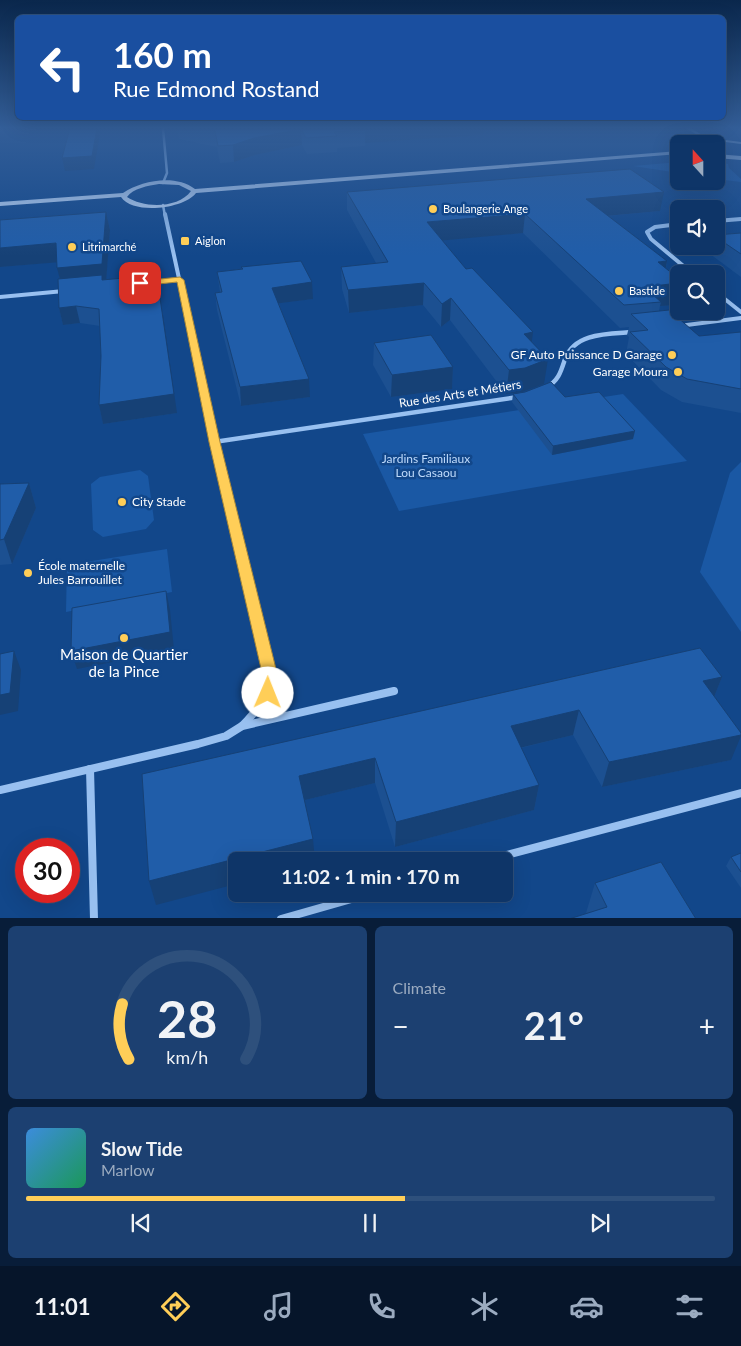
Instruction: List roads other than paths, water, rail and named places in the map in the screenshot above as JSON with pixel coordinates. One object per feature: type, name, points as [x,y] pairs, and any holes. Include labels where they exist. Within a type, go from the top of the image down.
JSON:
[{"type":"main road","points":[[0,204],[124,195],[138,186],[163,183],[184,185],[194,191],[455,171]]},
{"type":"main road","points":[[124,195],[124,198],[133,204],[163,205],[189,198],[194,191]]},
{"type":"street","points":[[163,183],[167,171]]},
{"type":"street","points":[[0,790],[226,736],[242,726],[259,710],[268,693],[270,673],[214,442],[163,205]]},
{"type":"street","points":[[725,220],[741,219]]},
{"type":"street","points":[[670,225],[655,226],[647,232],[650,239],[682,265]]},
{"type":"street","points":[[139,283],[180,280]]},
{"type":"street","points":[[0,297],[74,290]]},
{"type":"street","points":[[725,299],[741,312]]},
{"type":"street","points":[[678,326],[741,318]]},
{"type":"street","name":"Rue des Arts et Métiers","points":[[538,390],[554,384],[564,369],[566,353],[578,341],[638,331]]},
{"type":"street","name":"Rue des Arts et Métiers","points":[[214,442],[523,396]]},
{"type":"street","points":[[242,726],[394,691]]},
{"type":"street","points":[[90,769],[94,918]]},
{"type":"street","points":[[513,853],[741,793]]},
{"type":"street","points":[[281,918],[340,902]]},
{"type":"place","name":"Boulangerie Ange","points":[[433,209]]},
{"type":"place","name":"Aiglon","points":[[185,241]]},
{"type":"place","name":"Litrimarché","points":[[72,247]]},
{"type":"place","name":"Bastide","points":[[619,291]]},
{"type":"place","name":"GF Auto Puissance D Garage","points":[[672,355]]},
{"type":"place","name":"Garage Moura","points":[[678,372]]},
{"type":"place","name":"City Stade","points":[[122,502]]},
{"type":"place","name":"École maternelle Jules Barrouillet","points":[[28,573]]},
{"type":"place","name":"Maison de Quartier de la Pince","points":[[124,638]]},
{"type":"park label","name":"Jardins Familiaux Lou Casaou","points":[[426,466]]}]
